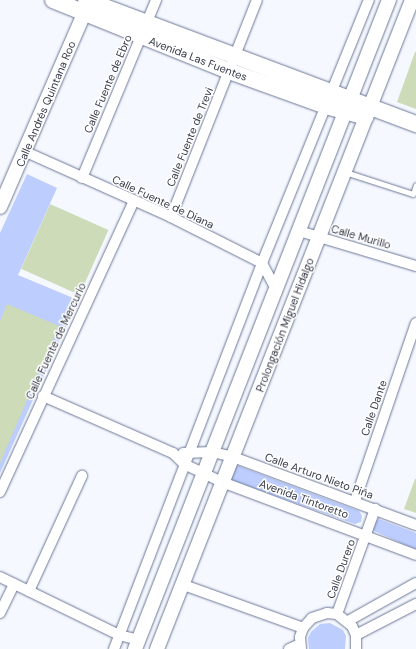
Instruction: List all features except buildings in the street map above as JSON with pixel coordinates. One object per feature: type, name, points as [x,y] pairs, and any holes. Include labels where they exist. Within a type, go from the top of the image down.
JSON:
[{"type":"main road","name":"Avenida Las Fuentes","points":[[53,0],[88,4],[232,65],[328,100],[416,124]]},
{"type":"main road","name":"Prolongación Miguel Hidalgo","points":[[137,645],[389,0]]},
{"type":"main road","name":"Prolongación Miguel Hidalgo","points":[[157,649],[412,0]]},
{"type":"main road","name":"Calle Andrés Quintana Roo","points":[[0,207],[26,152],[88,4]]},
{"type":"street","name":"Calle Fuente de Ebro","points":[[82,178],[156,0]]},
{"type":"street","name":"Calle Fuente de Trevi","points":[[171,217],[257,0]]},
{"type":"street","points":[[114,649],[188,452],[262,263],[369,0]]},
{"type":"street","name":"Calle Fuente de Diana","points":[[26,152],[171,217],[262,263]]},
{"type":"street","name":"Calle Fuente de Mercurio","points":[[0,492],[134,201]]},
{"type":"street","name":"Calle Murillo","points":[[299,231],[416,266]]},
{"type":"street","points":[[262,263],[276,289]]},
{"type":"street","name":"Calle Dante","points":[[355,501],[416,323]]},
{"type":"street","points":[[43,396],[173,453],[184,464]]},
{"type":"street","points":[[173,453],[213,452]]},
{"type":"street","name":"Calle Arturo Nieto Piña","points":[[213,452],[233,457],[355,501],[416,525]]},
{"type":"street","name":"Avenida Tintoretto","points":[[184,464],[204,472],[222,482],[416,555]]},
{"type":"street","points":[[29,591],[82,476]]},
{"type":"street","name":"Calle Durero","points":[[336,614],[375,509]]},
{"type":"street","points":[[0,577],[119,634],[137,645]]},
{"type":"street","points":[[348,621],[416,583]]},
{"type":"street","points":[[0,613],[14,584]]},
{"type":"street","points":[[182,584],[303,628]]},
{"type":"street","points":[[356,635],[416,604]]},
{"type":"street","points":[[289,649],[300,646],[303,628],[312,618],[321,614],[336,614],[348,621],[356,635],[356,649]]},
{"type":"lane","points":[[344,172],[413,194],[416,185]]},
{"type":"shaded area","points":[[27,174],[57,188],[18,275],[78,300],[0,473],[0,233]]},
{"type":"shaded area","points":[[239,466],[359,511],[362,516],[361,522],[355,524],[233,481],[229,477],[234,467]]},
{"type":"shaded area","points":[[379,519],[416,533],[416,550],[370,529],[373,522]]},
{"type":"shaded area","points":[[330,623],[343,630],[346,636],[345,649],[309,649],[308,638],[311,632],[320,624]]}]
